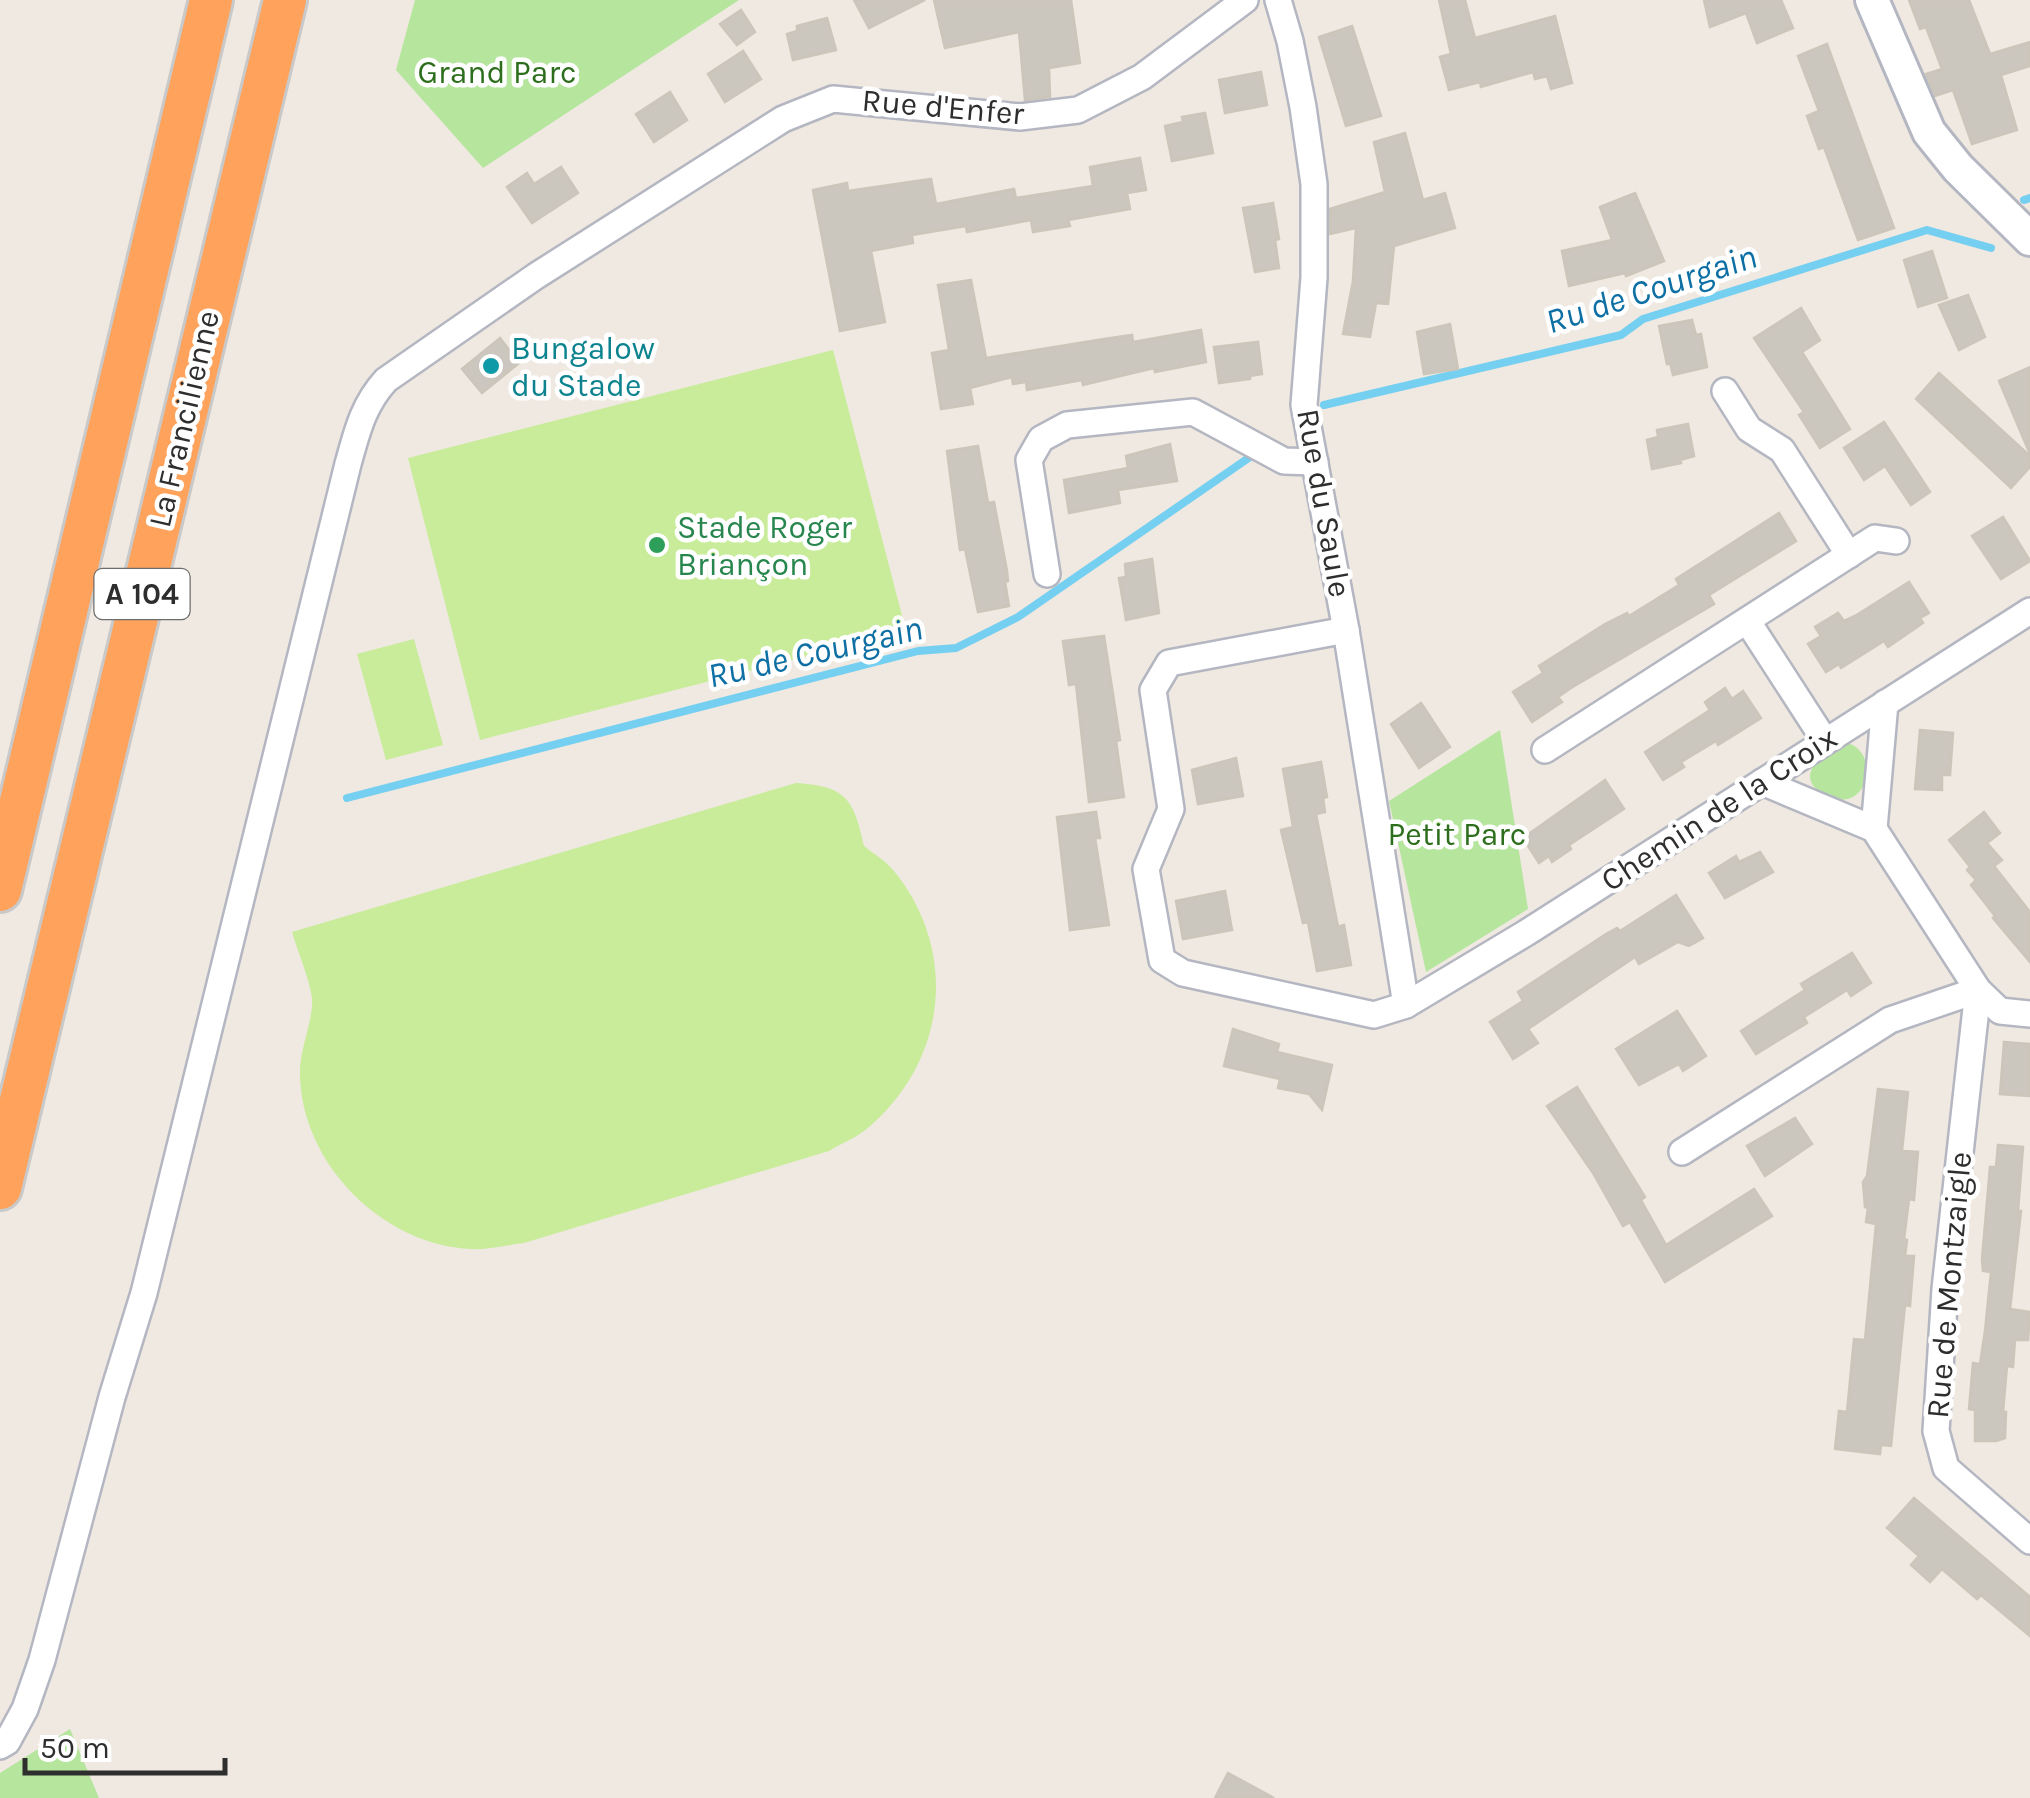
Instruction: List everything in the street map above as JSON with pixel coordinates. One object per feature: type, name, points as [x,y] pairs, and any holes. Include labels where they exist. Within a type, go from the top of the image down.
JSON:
[{"type":"highway","name":"A 104","points":[[0,890],[211,0]]},
{"type":"highway","name":"La Francilienne","points":[[0,1188],[285,0]]},
{"type":"street","name":"Rue d'Enfer","points":[[0,1746],[7,1742],[25,1709],[42,1660],[144,1292],[361,417],[371,396],[386,380],[536,276],[783,120],[834,98],[1020,117],[1078,110],[1142,77],[1245,0]]},
{"type":"street","name":"Rue du Saule","points":[[1278,0],[1290,42],[1314,184],[1314,278],[1304,405],[1346,630],[1406,1005]]},
{"type":"street","points":[[1872,0],[1929,132],[1958,168],[2030,239]]},
{"type":"street","points":[[1725,391],[1749,429],[1782,450],[1850,555]]},
{"type":"street","points":[[1047,574],[1029,460],[1041,439],[1067,424],[1193,412],[1284,461],[1316,462]]},
{"type":"street","points":[[1545,750],[1875,538],[1896,540]]},
{"type":"street","name":"Chemin de la Croix","points":[[1406,1005],[1526,933],[2030,610]]},
{"type":"street","points":[[1748,622],[1824,741]]},
{"type":"street","points":[[1346,630],[1169,663],[1153,690],[1170,809],[1146,869],[1162,960],[1183,974],[1374,1015],[1406,1005]]},
{"type":"street","points":[[1874,829],[1886,702]]},
{"type":"street","points":[[1762,782],[1874,829],[1978,990],[2000,1011],[2030,1014]]},
{"type":"street","points":[[1682,1152],[1890,1020],[1978,990]]},
{"type":"street","name":"Rue de Montzaigle","points":[[1978,990],[1945,1290],[1936,1431],[1946,1468],[2030,1541]]},
{"type":"green space","name":"Grand Parc","points":[[415,0],[739,0],[483,168],[396,70]]},
{"type":"green space","name":"Stade Roger Briançon","points":[[833,350],[906,631],[480,740],[408,458]]},
{"type":"green space","points":[[414,639],[443,745],[386,760],[357,654]]},
{"type":"green space","name":"Petit Parc","points":[[1500,730],[1528,909],[1426,972],[1389,801]]},
{"type":"green space","points":[[1847,743],[1865,759],[1865,782],[1849,799],[1836,799],[1813,785],[1811,769],[1831,750]]},
{"type":"green space","points":[[796,783],[826,788],[845,798],[856,817],[864,846],[894,871],[915,902],[928,935],[935,969],[935,1004],[928,1038],[915,1070],[895,1100],[869,1127],[829,1151],[524,1243],[491,1248],[438,1244],[407,1232],[352,1193],[331,1167],[304,1107],[300,1065],[312,998],[292,932]]},
{"type":"green space","points":[[70,1729],[99,1798],[0,1798],[0,1773]]},
{"type":"building","points":[[854,0],[925,0],[869,28]]},
{"type":"building","points":[[934,0],[1071,0],[1080,63],[1049,68],[1050,97],[1025,100],[1019,32],[945,48]]},
{"type":"building","points":[[1439,0],[1465,0],[1475,38],[1555,16],[1572,83],[1551,89],[1547,76],[1535,79],[1533,72],[1481,87],[1480,82],[1449,90],[1440,57],[1451,54]]},
{"type":"building","points":[[1704,0],[1781,0],[1793,28],[1757,43],[1746,13],[1710,27]]},
{"type":"building","points":[[1909,0],[1969,0],[1990,54],[2030,42],[2030,66],[2001,75],[2017,130],[1972,144],[1953,90],[1935,96],[1926,74],[1942,69],[1926,27],[1920,29]]},
{"type":"building","points":[[741,10],[755,32],[737,45],[720,24]]},
{"type":"building","points":[[827,18],[836,50],[793,60],[787,34],[797,31],[797,26]]},
{"type":"building","points":[[1352,26],[1381,116],[1346,126],[1319,37]]},
{"type":"building","points":[[1827,44],[1894,228],[1858,240],[1824,147],[1819,149],[1807,116],[1819,111],[1798,56]]},
{"type":"building","points":[[743,51],[761,79],[725,102],[708,74]]},
{"type":"building","points":[[1261,72],[1267,105],[1225,113],[1219,80]]},
{"type":"building","points":[[670,92],[687,120],[654,142],[636,114]]},
{"type":"building","points":[[1205,113],[1213,153],[1172,161],[1165,126],[1183,122],[1182,117]]},
{"type":"building","points":[[1405,133],[1423,200],[1445,193],[1455,228],[1394,246],[1388,304],[1376,303],[1370,337],[1343,334],[1353,281],[1356,228],[1330,234],[1330,209],[1385,192],[1374,142]]},
{"type":"building","points":[[1140,158],[1146,190],[1127,193],[1130,209],[1068,220],[1070,226],[1033,232],[1031,220],[967,232],[966,226],[912,235],[913,243],[871,251],[885,322],[840,331],[813,190],[847,183],[848,191],[931,179],[936,204],[1014,189],[1016,198],[1093,186],[1090,167]]},
{"type":"building","points":[[561,167],[578,193],[532,223],[507,187],[527,173],[534,184]]},
{"type":"building","points":[[1635,193],[1664,261],[1626,276],[1625,273],[1569,286],[1562,251],[1612,240],[1600,207]]},
{"type":"building","points":[[1273,203],[1279,268],[1255,272],[1243,208]]},
{"type":"building","points":[[1932,251],[1947,298],[1918,307],[1904,260]]},
{"type":"building","points":[[971,280],[986,358],[1132,335],[1133,342],[1201,330],[1206,362],[1155,372],[1154,368],[1083,385],[1082,380],[1027,390],[1026,382],[1013,384],[1012,377],[970,388],[973,404],[941,409],[932,353],[949,350],[938,285]]},
{"type":"building","points":[[1968,295],[1985,337],[1959,350],[1939,305]]},
{"type":"building","points":[[1801,308],[1820,340],[1802,352],[1850,429],[1820,448],[1799,415],[1804,412],[1754,338]]},
{"type":"building","points":[[1692,320],[1696,335],[1701,334],[1707,367],[1673,375],[1659,326]]},
{"type":"building","points":[[1450,324],[1458,369],[1424,374],[1417,332]]},
{"type":"building","name":"Bungalow du Stade","points":[[500,338],[519,363],[482,393],[462,369]]},
{"type":"building","points":[[1258,342],[1262,374],[1219,383],[1214,347]]},
{"type":"building","points":[[2030,367],[2030,454],[1999,381]]},
{"type":"building","points":[[1939,373],[2030,456],[2030,467],[2011,488],[1916,399]]},
{"type":"building","points":[[1884,422],[1930,492],[1911,505],[1885,466],[1864,480],[1844,448]]},
{"type":"building","points":[[1688,424],[1694,456],[1652,469],[1647,440],[1658,437],[1657,430]]},
{"type":"building","points":[[1170,444],[1177,481],[1118,490],[1120,503],[1069,513],[1064,480],[1128,468],[1126,456]]},
{"type":"building","points":[[978,446],[988,503],[994,502],[1007,571],[1009,606],[978,612],[965,549],[960,550],[947,451]]},
{"type":"building","points":[[1779,513],[1796,541],[1709,595],[1714,604],[1571,688],[1558,697],[1562,702],[1532,722],[1513,692],[1543,673],[1539,666],[1605,624],[1627,613],[1629,616],[1679,585],[1676,579]]},
{"type":"building","points":[[2003,517],[2030,561],[2001,579],[1972,536]]},
{"type":"building","points":[[1152,559],[1159,613],[1126,620],[1119,578],[1126,577],[1125,564]]},
{"type":"building","points":[[1909,582],[1929,613],[1920,618],[1923,623],[1888,647],[1884,641],[1841,668],[1839,664],[1826,672],[1808,644],[1821,636],[1815,627],[1838,613],[1844,621],[1855,616]]},
{"type":"building","points":[[1104,636],[1120,740],[1116,741],[1124,797],[1089,802],[1076,684],[1069,685],[1063,641]]},
{"type":"building","points":[[1725,688],[1732,699],[1743,691],[1761,718],[1681,762],[1684,767],[1663,780],[1645,752],[1710,710],[1705,702]]},
{"type":"building","points":[[1421,703],[1450,747],[1419,768],[1391,724]]},
{"type":"building","points":[[1920,730],[1953,733],[1950,775],[1942,775],[1942,790],[1915,789]]},
{"type":"building","points":[[1236,758],[1243,796],[1198,804],[1192,770]]},
{"type":"building","points":[[1321,762],[1327,797],[1323,798],[1325,812],[1316,814],[1338,927],[1344,925],[1351,965],[1317,971],[1308,922],[1303,923],[1281,830],[1293,827],[1283,769]]},
{"type":"building","points":[[1605,780],[1624,809],[1569,845],[1571,849],[1552,862],[1549,856],[1539,863],[1523,838]]},
{"type":"building","points":[[1096,812],[1100,838],[1095,838],[1109,925],[1070,930],[1057,817]]},
{"type":"building","points":[[1984,812],[2000,833],[1987,843],[2002,860],[1994,866],[2030,912],[2030,962],[1971,885],[1976,880],[1967,870],[1970,867],[1949,840]]},
{"type":"building","points":[[1760,852],[1773,872],[1725,898],[1709,873],[1736,856],[1739,862]]},
{"type":"building","points":[[1225,891],[1232,930],[1183,939],[1176,901]]},
{"type":"building","points":[[1676,895],[1703,938],[1689,946],[1678,942],[1639,964],[1635,957],[1528,1029],[1538,1043],[1513,1059],[1490,1022],[1523,1001],[1518,992],[1606,934],[1617,928],[1620,931]]},
{"type":"building","points":[[1852,953],[1871,983],[1851,996],[1847,990],[1804,1017],[1807,1023],[1756,1054],[1741,1031],[1805,990],[1801,984]]},
{"type":"building","points":[[1677,1011],[1706,1056],[1683,1071],[1679,1064],[1639,1085],[1616,1049]]},
{"type":"building","points":[[1233,1029],[1279,1044],[1277,1052],[1332,1065],[1322,1110],[1309,1094],[1278,1088],[1280,1079],[1224,1066]]},
{"type":"building","points":[[2004,1042],[2030,1044],[2030,1096],[2000,1094]]},
{"type":"building","points":[[1577,1087],[1645,1197],[1641,1200],[1666,1245],[1754,1189],[1772,1216],[1665,1282],[1630,1222],[1623,1226],[1593,1173],[1547,1106]]},
{"type":"building","points":[[1878,1089],[1908,1092],[1902,1151],[1918,1152],[1914,1200],[1909,1199],[1904,1239],[1905,1256],[1914,1256],[1910,1306],[1905,1305],[1891,1446],[1881,1445],[1880,1454],[1835,1449],[1839,1411],[1847,1412],[1854,1339],[1865,1340],[1876,1224],[1866,1222],[1868,1208],[1863,1182]]},
{"type":"building","points":[[1795,1118],[1812,1144],[1765,1176],[1747,1146]]},
{"type":"building","points":[[1998,1145],[2023,1147],[2021,1211],[2010,1309],[2030,1312],[2028,1340],[2015,1340],[2013,1367],[2007,1366],[2005,1438],[1975,1441],[1975,1410],[1969,1409],[1973,1363],[1980,1364],[1985,1331],[1991,1272],[1983,1271],[1982,1259],[1990,1167],[1996,1167]]},
{"type":"building","points":[[1914,1498],[2030,1597],[2030,1636],[1942,1569],[1930,1582],[1911,1565],[1919,1556],[1887,1528]]},
{"type":"building","points":[[1228,1773],[1274,1798],[1215,1798]]},
{"type":"waterway","name":"Ru de Courgain","points":[[2024,200],[2030,198]]},
{"type":"waterway","name":"Ru de Courgain","points":[[1324,405],[1621,335],[1643,319],[1927,230],[1991,248]]},
{"type":"waterway","name":"Ru de Courgain","points":[[347,798],[918,651],[956,648],[1018,617],[1250,457]]},
{"type":"place","name":"Bungalow du Stade","points":[[491,366]]},
{"type":"place","name":"Stade Roger Briançon","points":[[657,545]]}]
